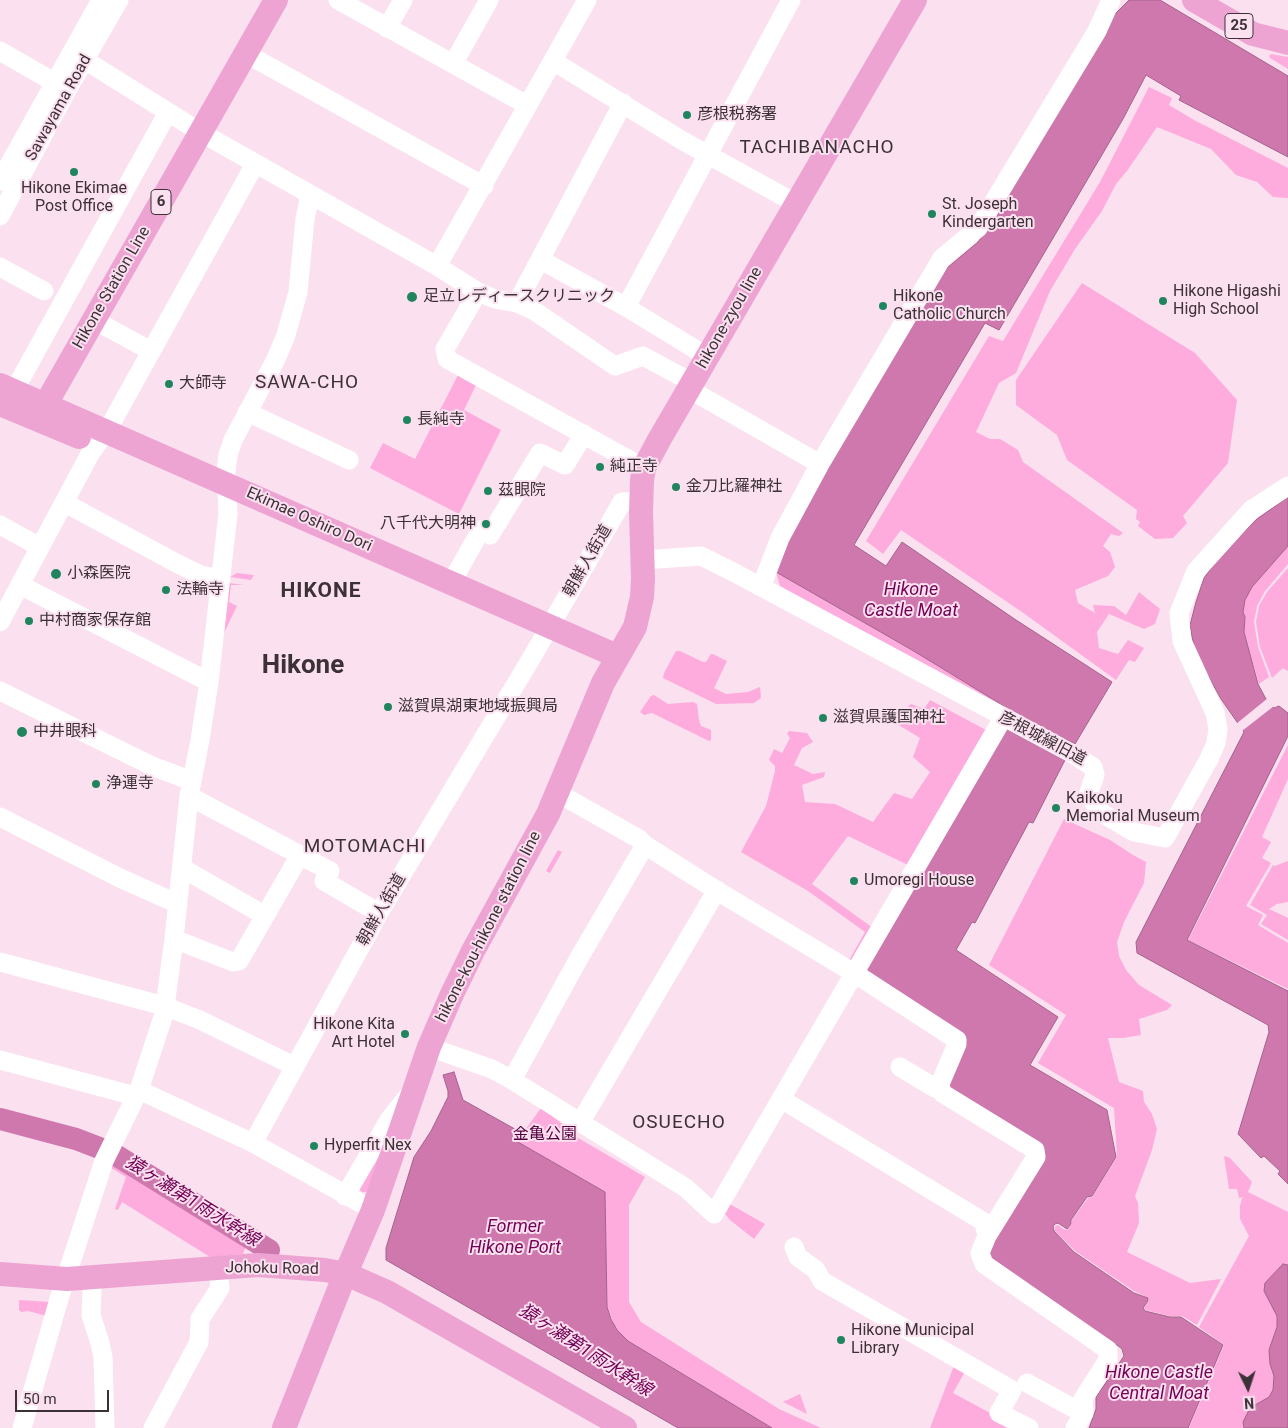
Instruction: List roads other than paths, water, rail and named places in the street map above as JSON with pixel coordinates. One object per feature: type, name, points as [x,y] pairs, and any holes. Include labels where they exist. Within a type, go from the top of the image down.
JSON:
[{"type":"main road","name":"Hikone Station Line","points":[[43,413],[276,0]]},
{"type":"main road","name":"hikone-zyou line","points":[[613,663],[635,627],[642,597],[641,501],[644,468],[915,0]]},
{"type":"main road","name":"25","points":[[1194,0],[1253,34],[1288,43]]},
{"type":"main road","name":"Ekimae Oshiro Dori","points":[[4,401],[43,413],[102,438],[613,663]]},
{"type":"main road","name":"Ekimae Oshiro Dori","points":[[226,493],[451,583],[546,633]]},
{"type":"main road","name":"hikone-kou-hikone station line","points":[[284,1428],[373,1210],[429,1047],[455,987],[548,814],[613,663]]},
{"type":"main road","name":"Johoku Road","points":[[0,1286],[65,1284],[258,1265],[326,1270],[380,1304],[599,1428]]},
{"type":"main road","name":"Johoku Road","points":[[0,1274],[92,1289],[257,1276],[343,1281],[387,1292],[625,1428]]},
{"type":"street","name":"Sawayama Road","points":[[0,181],[78,56],[102,0]]},
{"type":"street","name":"Sawayama Road","points":[[78,56],[119,0]]},
{"type":"street","points":[[338,0],[527,105]]},
{"type":"street","points":[[387,28],[403,0]]},
{"type":"street","points":[[453,64],[488,0]]},
{"type":"street","points":[[437,266],[484,186],[527,105],[587,0]]},
{"type":"street","points":[[626,307],[791,0]]},
{"type":"street","points":[[759,586],[765,577],[780,538],[820,464],[942,258],[978,228],[1097,31],[1111,0]]},
{"type":"street","points":[[0,51],[61,86]]},
{"type":"street","points":[[245,53],[484,186]]},
{"type":"street","points":[[78,56],[200,132],[437,266],[478,292],[495,299],[517,303],[533,310],[615,366],[643,356],[820,464]]},
{"type":"street","points":[[553,61],[683,141],[797,204]]},
{"type":"street","name":"Sawayama Road","points":[[0,216],[61,86]]},
{"type":"street","points":[[517,303],[623,103]]},
{"type":"street","points":[[4,401],[168,112]]},
{"type":"street","points":[[0,622],[90,454],[102,438],[255,164]]},
{"type":"street","points":[[22,1428],[107,1153],[137,1093],[164,1014],[190,788],[209,682],[219,579],[228,514],[226,493],[228,455],[233,440],[276,359],[286,335],[298,292],[305,220],[310,195]]},
{"type":"street","points":[[541,260],[626,307],[708,357]]},
{"type":"street","points":[[0,267],[44,291]]},
{"type":"street","points":[[478,292],[445,350],[447,359],[644,468]]},
{"type":"street","points":[[94,320],[151,351]]},
{"type":"street","points":[[248,412],[349,460]]},
{"type":"street","points":[[451,583],[481,530],[490,535],[540,453],[565,465],[584,434]]},
{"type":"street","name":"彦根城線旧道","points":[[643,560],[700,556],[759,586],[1094,767],[1095,775],[1089,792],[1100,812],[1134,832],[1165,838],[1209,759],[1216,742],[1218,729],[1212,705],[1182,641],[1180,613],[1196,571],[1252,510],[1288,486]]},
{"type":"street","name":"朝鮮人街道","points":[[253,1143],[379,912],[622,502],[641,501]]},
{"type":"street","points":[[65,503],[178,564],[201,575],[219,579]]},
{"type":"street","points":[[0,525],[40,547]]},
{"type":"street","points":[[20,585],[209,682]]},
{"type":"street","points":[[0,691],[152,766],[190,788],[300,855],[330,871],[324,881],[379,912]]},
{"type":"street","points":[[429,1047],[492,1069],[512,1080],[686,1188],[714,1214],[1002,718]]},
{"type":"street","points":[[556,792],[639,839],[644,845],[854,973],[957,1040],[940,1084],[942,1094],[1035,1150],[1036,1157],[987,1236],[980,1252],[984,1264],[1108,1350],[1108,1360],[1083,1399],[1084,1413],[1076,1428]]},
{"type":"street","points":[[2,821],[178,904]]},
{"type":"street","points":[[512,1080],[644,845]]},
{"type":"street","points":[[174,939],[233,962],[239,961],[264,914],[300,855]]},
{"type":"street","points":[[182,868],[264,914]]},
{"type":"street","points":[[580,1123],[717,890]]},
{"type":"street","points":[[0,962],[164,1006],[200,1020],[294,1066]]},
{"type":"street","points":[[0,1060],[137,1093],[253,1143],[373,1210]]},
{"type":"street","points":[[900,1067],[935,1088],[941,1088]]},
{"type":"street","points":[[345,1196],[389,1120],[415,1087]]},
{"type":"street","points":[[781,1099],[984,1222],[987,1236]]},
{"type":"street","points":[[794,1248],[798,1257],[816,1270],[822,1280],[1012,1390],[998,1413],[1029,1428]]},
{"type":"street","points":[[153,1428],[199,1342],[200,1319],[220,1288],[219,1279]]},
{"type":"street","points":[[92,1289],[91,1315],[102,1356],[105,1428]]},
{"type":"street","points":[[1027,1383],[1075,1409],[1084,1408]]},
{"type":"water","name":"Hikone Castle Moat","points":[[1129,0],[1160,0],[1288,76],[1288,157],[1179,100],[1181,96],[1146,75],[1123,119],[999,330],[985,323],[854,545],[886,566],[902,542],[1016,620],[1112,682],[1075,744],[1011,712],[912,650],[776,572],[784,546],[814,486],[922,306],[947,268],[978,242],[996,217],[1114,15]]},
{"type":"water","points":[[1288,497],[1288,546],[1252,587],[1245,600],[1243,612],[1245,617],[1244,632],[1258,684],[1266,699],[1274,708],[1279,706],[1288,713],[1288,736],[1187,940],[1288,991],[1288,1184],[1278,1174],[1280,1171],[1264,1156],[1261,1158],[1238,1134],[1269,1032],[1268,1025],[1137,953],[1136,942],[1244,732],[1221,699],[1195,653],[1190,625],[1204,578],[1222,553],[1257,519]]},
{"type":"water","name":"Hikone Castle Central Moat","points":[[1001,725],[1066,758],[1033,823],[1029,822],[975,923],[972,922],[956,950],[1058,1017],[1030,1065],[1107,1110],[1116,1157],[1092,1196],[1087,1197],[1067,1229],[1058,1223],[1053,1226],[1054,1231],[1074,1252],[1134,1293],[1148,1298],[1143,1308],[1145,1311],[1170,1317],[1181,1317],[1223,1345],[1188,1428],[1089,1428],[1096,1409],[1096,1397],[1124,1356],[1122,1349],[1117,1345],[1111,1344],[990,1260],[988,1248],[1040,1160],[947,1085],[965,1037],[863,972]]},
{"type":"water","name":"Former Hikone Port","points":[[454,1072],[463,1100],[522,1133],[518,1142],[605,1192],[607,1307],[617,1330],[628,1341],[772,1428],[678,1428],[386,1260],[386,1248],[414,1157],[431,1131],[448,1097],[443,1075]]},
{"type":"water","points":[[1283,1264],[1288,1265],[1288,1428],[1244,1428],[1243,1422],[1250,1408],[1269,1397],[1273,1390],[1274,1376],[1270,1364],[1269,1350],[1277,1327],[1277,1316],[1264,1291],[1265,1283]]},
{"type":"waterway","name":"猿ヶ瀬第1雨水幹線","points":[[0,1119],[76,1139],[102,1149]]},
{"type":"waterway","name":"猿ヶ瀬第1雨水幹線","points":[[114,1154],[269,1250]]},
{"type":"place","name":"彦根税務署","points":[[687,115]]},
{"type":"place","name":"Hikone Ekimae Post Office","points":[[74,172]]},
{"type":"place","name":"St. Joseph Kindergarten","points":[[932,214]]},
{"type":"place","name":"足立レディースクリニック","points":[[412,297]]},
{"type":"place","name":"Hikone Higashi High School","points":[[1163,301]]},
{"type":"place","name":"Hikone Catholic Church","points":[[883,306]]},
{"type":"place","name":"大師寺","points":[[169,384]]},
{"type":"place","name":"長純寺","points":[[407,420]]},
{"type":"place","name":"純正寺","points":[[600,467]]},
{"type":"place","name":"金刀比羅神社","points":[[676,487]]},
{"type":"place","name":"茲眼院","points":[[488,491]]},
{"type":"place","name":"八千代大明神","points":[[486,524]]},
{"type":"place","name":"小森医院","points":[[56,574]]},
{"type":"place","name":"法輪寺","points":[[166,590]]},
{"type":"place","name":"中村商家保存館","points":[[29,621]]},
{"type":"place","name":"滋賀県湖東地域振興局","points":[[388,707]]},
{"type":"place","name":"滋賀県護国神社","points":[[823,718]]},
{"type":"place","name":"中井眼科","points":[[22,732]]},
{"type":"place","name":"浄運寺","points":[[96,784]]},
{"type":"place","name":"Kaikoku Memorial Museum","points":[[1056,808]]},
{"type":"place","name":"Umoregi House","points":[[854,881]]},
{"type":"place","name":"Hikone Kita Art Hotel","points":[[405,1034]]},
{"type":"place","name":"Hyperfit Nex","points":[[314,1146]]},
{"type":"place","name":"Hikone Municipal Library","points":[[841,1340]]},
{"type":"district","name":"TACHIBANACHO","points":[[817,148]]},
{"type":"district","name":"SAWA-CHO","points":[[307,383]]},
{"type":"district","name":"HIKONE","points":[[321,592]]},
{"type":"district","name":"Hikone","points":[[303,666]]},
{"type":"district","name":"MOTOMACHI","points":[[365,847]]},
{"type":"district","name":"OSUECHO","points":[[679,1123]]},
{"type":"park label","name":"金亀公園","points":[[545,1135]]}]
